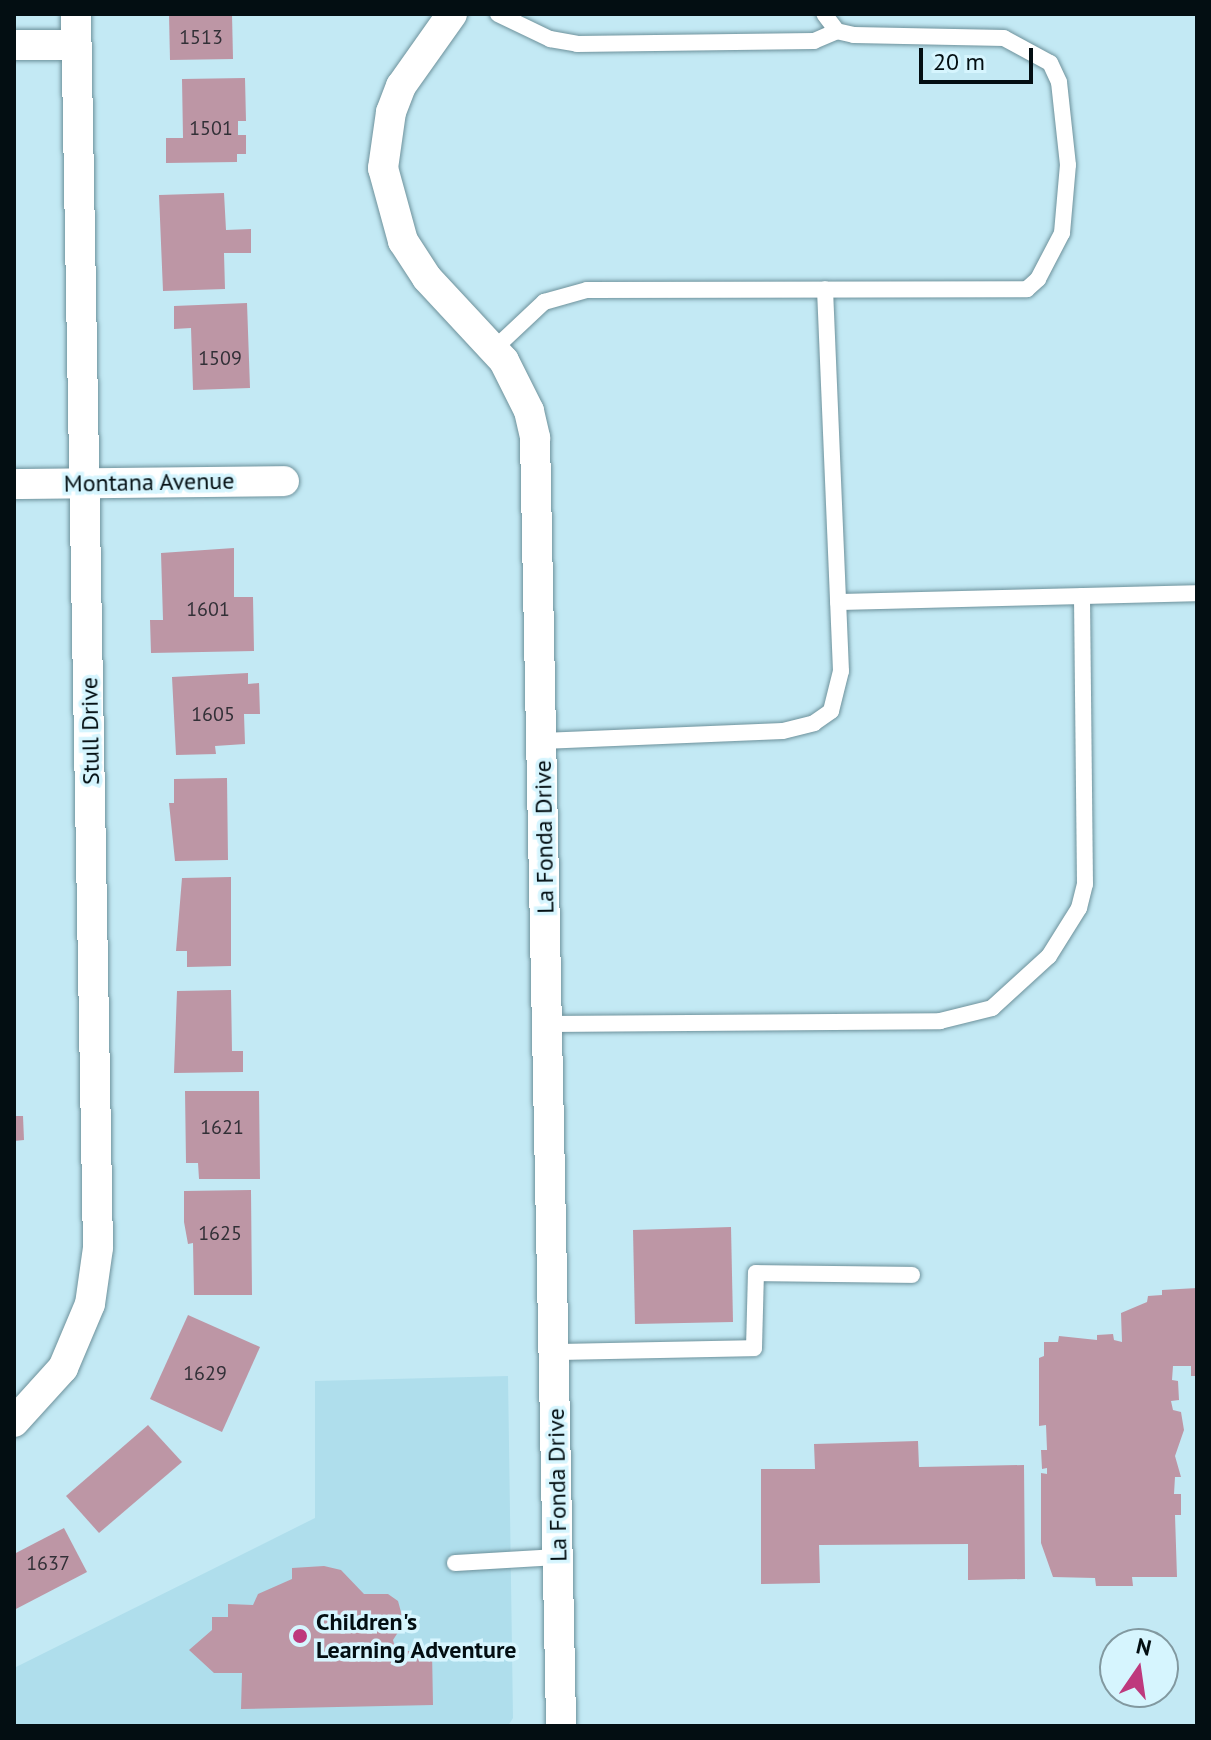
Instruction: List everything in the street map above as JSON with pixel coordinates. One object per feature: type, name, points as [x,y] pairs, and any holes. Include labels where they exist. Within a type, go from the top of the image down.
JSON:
[{"type":"street","name":"Stull Drive","points":[[14,1422],[63,1368],[90,1304],[98,1248],[76,14]]},
{"type":"street","name":"La Fonda Drive","points":[[452,14],[401,86],[385,138],[384,182],[392,214],[414,259],[494,349],[518,385],[535,438],[561,1726]]},
{"type":"street","points":[[14,45],[76,45]]},
{"type":"street","name":"Montana Avenue","points":[[14,484],[284,481]]},
{"type":"lane","points":[[494,349],[544,302],[587,290],[1027,289],[1051,261],[1062,233],[1068,165],[1059,82],[1050,63],[1018,41],[837,31],[814,41],[577,44],[550,39],[498,14]]},
{"type":"lane","points":[[824,14],[837,31]]},
{"type":"lane","points":[[542,741],[783,731],[814,723],[831,711],[838,696],[838,602],[825,289]]},
{"type":"lane","points":[[838,602],[1197,593]]},
{"type":"lane","points":[[548,1024],[940,1021],[992,1008],[1049,956],[1079,908],[1085,884],[1082,596]]},
{"type":"lane","points":[[554,1352],[754,1348],[756,1273],[912,1275]]},
{"type":"lane","points":[[455,1563],[558,1557]]},
{"type":"shaded area","points":[[508,1376],[513,1718],[508,1726],[14,1726],[14,1668],[315,1518],[315,1381]]},
{"type":"building","points":[[169,14],[232,14],[233,59],[170,60]]},
{"type":"building","points":[[245,78],[246,121],[238,121],[238,135],[246,135],[246,154],[237,154],[237,162],[166,163],[166,138],[183,138],[182,79]]},
{"type":"building","points":[[224,193],[226,230],[251,229],[251,253],[224,253],[225,289],[163,291],[159,195]]},
{"type":"building","points":[[247,303],[250,388],[193,390],[191,328],[174,329],[174,306]]},
{"type":"building","points":[[234,548],[234,597],[253,597],[254,651],[151,653],[150,620],[163,620],[161,553]]},
{"type":"building","points":[[248,673],[248,684],[259,683],[260,714],[244,714],[245,744],[215,746],[216,754],[176,755],[172,677]]},
{"type":"building","points":[[227,778],[228,860],[175,861],[169,803],[174,803],[174,779]]},
{"type":"building","points":[[231,877],[231,966],[187,967],[187,951],[176,951],[182,878]]},
{"type":"building","points":[[231,990],[232,1051],[243,1051],[243,1072],[174,1073],[177,991]]},
{"type":"building","points":[[185,1091],[259,1091],[260,1179],[199,1179],[198,1163],[186,1163]]},
{"type":"building","points":[[14,1116],[23,1116],[24,1140],[14,1141]]},
{"type":"building","points":[[251,1190],[252,1295],[194,1295],[193,1243],[188,1244],[184,1222],[184,1191]]},
{"type":"building","points":[[731,1227],[733,1322],[635,1324],[633,1230]]},
{"type":"building","points":[[1197,1288],[1197,1376],[1191,1376],[1191,1366],[1173,1366],[1172,1380],[1178,1381],[1179,1400],[1171,1401],[1173,1410],[1181,1412],[1184,1430],[1175,1456],[1181,1477],[1175,1477],[1174,1494],[1181,1494],[1181,1515],[1175,1515],[1177,1577],[1132,1577],[1133,1586],[1096,1586],[1095,1578],[1053,1577],[1041,1543],[1041,1473],[1047,1474],[1047,1468],[1042,1469],[1041,1450],[1047,1450],[1046,1425],[1039,1426],[1039,1358],[1044,1356],[1044,1342],[1058,1342],[1059,1336],[1097,1340],[1097,1335],[1113,1334],[1114,1340],[1122,1342],[1121,1313],[1147,1302],[1148,1296],[1162,1295],[1162,1290]]},
{"type":"building","points":[[188,1315],[260,1347],[222,1432],[150,1399]]},
{"type":"building","points":[[148,1425],[182,1462],[99,1533],[66,1496]]},
{"type":"building","points":[[918,1441],[919,1467],[1024,1465],[1025,1579],[968,1580],[968,1544],[819,1545],[820,1583],[761,1584],[761,1469],[815,1469],[814,1444]]},
{"type":"building","points":[[64,1528],[87,1572],[14,1610],[14,1554]]},
{"type":"building","name":"Children's Learning Adventure","points":[[324,1566],[341,1570],[364,1594],[388,1594],[398,1601],[404,1623],[393,1640],[396,1651],[432,1651],[433,1705],[241,1709],[242,1673],[214,1673],[189,1650],[212,1630],[212,1617],[228,1617],[228,1604],[253,1605],[258,1594],[292,1579],[292,1568]]},
{"type":"place","name":"Children's Learning Adventure","points":[[300,1636]]}]
